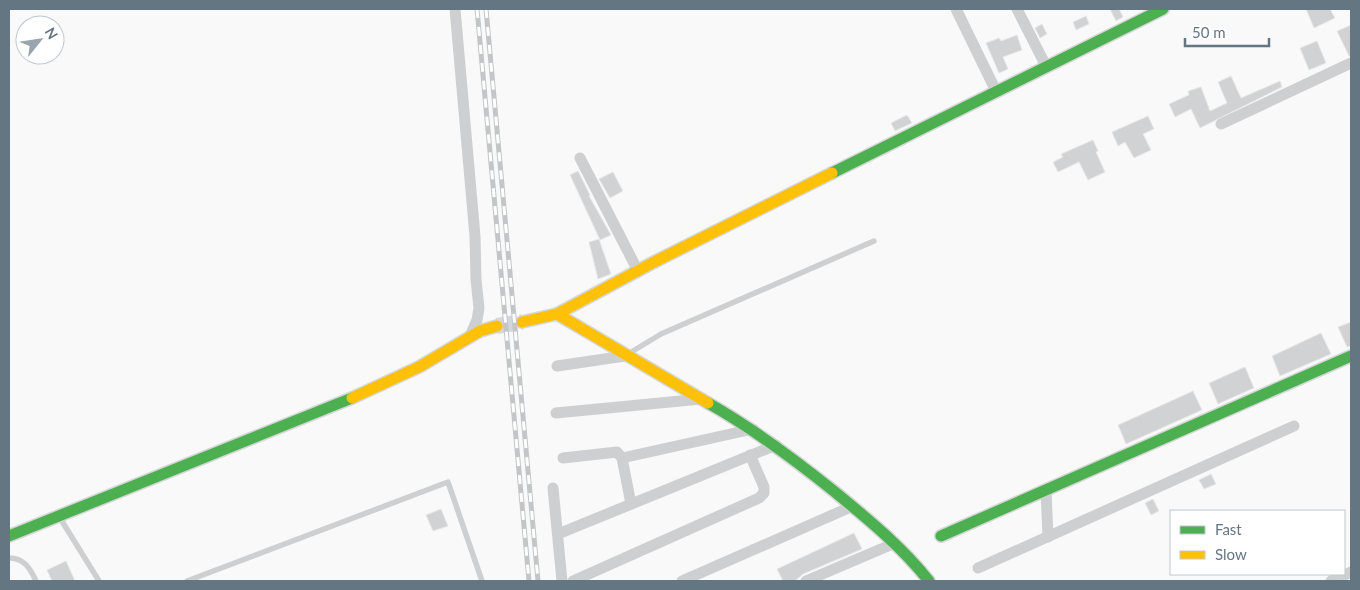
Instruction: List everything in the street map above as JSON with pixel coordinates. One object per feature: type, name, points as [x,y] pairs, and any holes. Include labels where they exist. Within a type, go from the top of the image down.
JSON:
[{"type":"street","points":[[455,9],[475,236],[479,308],[477,320],[470,338]]},
{"type":"street","points":[[956,9],[996,91]]},
{"type":"street","points":[[1018,9],[1046,66]]},
{"type":"street","points":[[522,322],[557,314],[638,271],[1161,9]]},
{"type":"street","points":[[1221,124],[1351,63]]},
{"type":"street","points":[[580,158],[638,271]]},
{"type":"street","points":[[557,314],[625,356],[753,429],[776,445],[853,506],[895,543],[929,581]]},
{"type":"street","points":[[9,536],[361,394],[420,367],[470,338],[496,326]]},
{"type":"street","points":[[557,366],[625,356]]},
{"type":"street","points":[[941,536],[1351,356]]},
{"type":"street","points":[[556,413],[701,399]]},
{"type":"street","points":[[978,568],[1294,426]]},
{"type":"street","points":[[622,458],[753,429]]},
{"type":"street","points":[[558,534],[776,445]]},
{"type":"street","points":[[563,458],[614,452],[622,458],[631,504]]},
{"type":"street","points":[[573,581],[759,498],[764,493],[764,487],[750,456]]},
{"type":"street","points":[[553,488],[562,581]]},
{"type":"street","points":[[1046,490],[1048,537]]},
{"type":"street","points":[[682,581],[853,506]]},
{"type":"street","points":[[806,581],[895,543]]},
{"type":"street","points":[[1331,581],[1344,575]]},
{"type":"lane","points":[[625,356],[662,334],[874,241]]},
{"type":"lane","points":[[187,581],[448,482],[482,581]]},
{"type":"lane","points":[[59,516],[99,581]]},
{"type":"lane","points":[[9,558],[19,558],[30,567],[36,581]]},
{"type":"building","points":[[1110,9],[1119,9],[1123,17],[1116,21]]},
{"type":"building","points":[[1306,9],[1330,9],[1335,18],[1314,28]]},
{"type":"building","points":[[1086,16],[1089,24],[1076,30],[1073,22]]},
{"type":"building","points":[[1042,24],[1047,34],[1040,38],[1035,28]]},
{"type":"building","points":[[1351,25],[1351,56],[1349,56],[1337,31]]},
{"type":"building","points":[[1017,35],[1022,50],[1003,57],[1008,69],[999,73],[986,43],[999,38],[1001,41]]},
{"type":"building","points":[[1317,41],[1326,63],[1309,70],[1300,48]]},
{"type":"building","points":[[1231,76],[1241,98],[1280,81],[1282,87],[1200,128],[1191,109],[1175,117],[1169,104],[1189,95],[1188,91],[1201,87],[1210,111],[1227,103],[1218,82]]},
{"type":"building","points":[[907,115],[912,123],[895,131],[891,123]]},
{"type":"building","points":[[1148,116],[1154,129],[1143,134],[1151,150],[1134,158],[1125,142],[1118,146],[1112,132]]},
{"type":"building","points":[[1093,140],[1105,172],[1088,180],[1079,162],[1058,172],[1053,162],[1063,157],[1061,154]]},
{"type":"building","points":[[578,171],[589,196],[611,235],[600,240],[570,175]]},
{"type":"building","points":[[613,172],[623,191],[610,198],[599,179]]},
{"type":"building","points":[[599,239],[611,274],[598,279],[589,242]]},
{"type":"building","points":[[1351,322],[1351,346],[1347,347],[1338,327]]},
{"type":"building","points":[[1321,333],[1331,354],[1280,376],[1272,356]]},
{"type":"building","points":[[1245,367],[1254,388],[1218,404],[1209,383]]},
{"type":"building","points":[[1193,391],[1202,410],[1126,444],[1118,425]]},
{"type":"building","points":[[1211,474],[1216,484],[1204,489],[1199,480]]},
{"type":"building","points":[[1153,499],[1159,511],[1151,515],[1145,503]]},
{"type":"building","points":[[441,509],[448,526],[433,531],[426,515]]},
{"type":"building","points":[[854,533],[862,549],[803,574],[795,581],[783,581],[777,569]]},
{"type":"building","points":[[66,561],[75,581],[52,581],[47,570]]},
{"type":"tunnel","points":[[497,326],[522,322]]},
{"type":"railway","points":[[477,9],[529,581]]},
{"type":"railway","points":[[486,9],[538,581]]},
{"type":"traffic: fast","points":[[832,173],[1163,9]]},
{"type":"traffic: fast","points":[[941,536],[1351,356]]},
{"type":"traffic: fast","points":[[9,536],[352,398]]},
{"type":"traffic: fast","points":[[708,403],[773,445],[835,492],[896,545],[929,581]]},
{"type":"traffic: slow","points":[[522,322],[557,314],[656,261],[832,173]]},
{"type":"traffic: slow","points":[[557,314],[708,403]]},
{"type":"traffic: slow","points":[[352,398],[419,367],[480,331],[497,326]]}]
